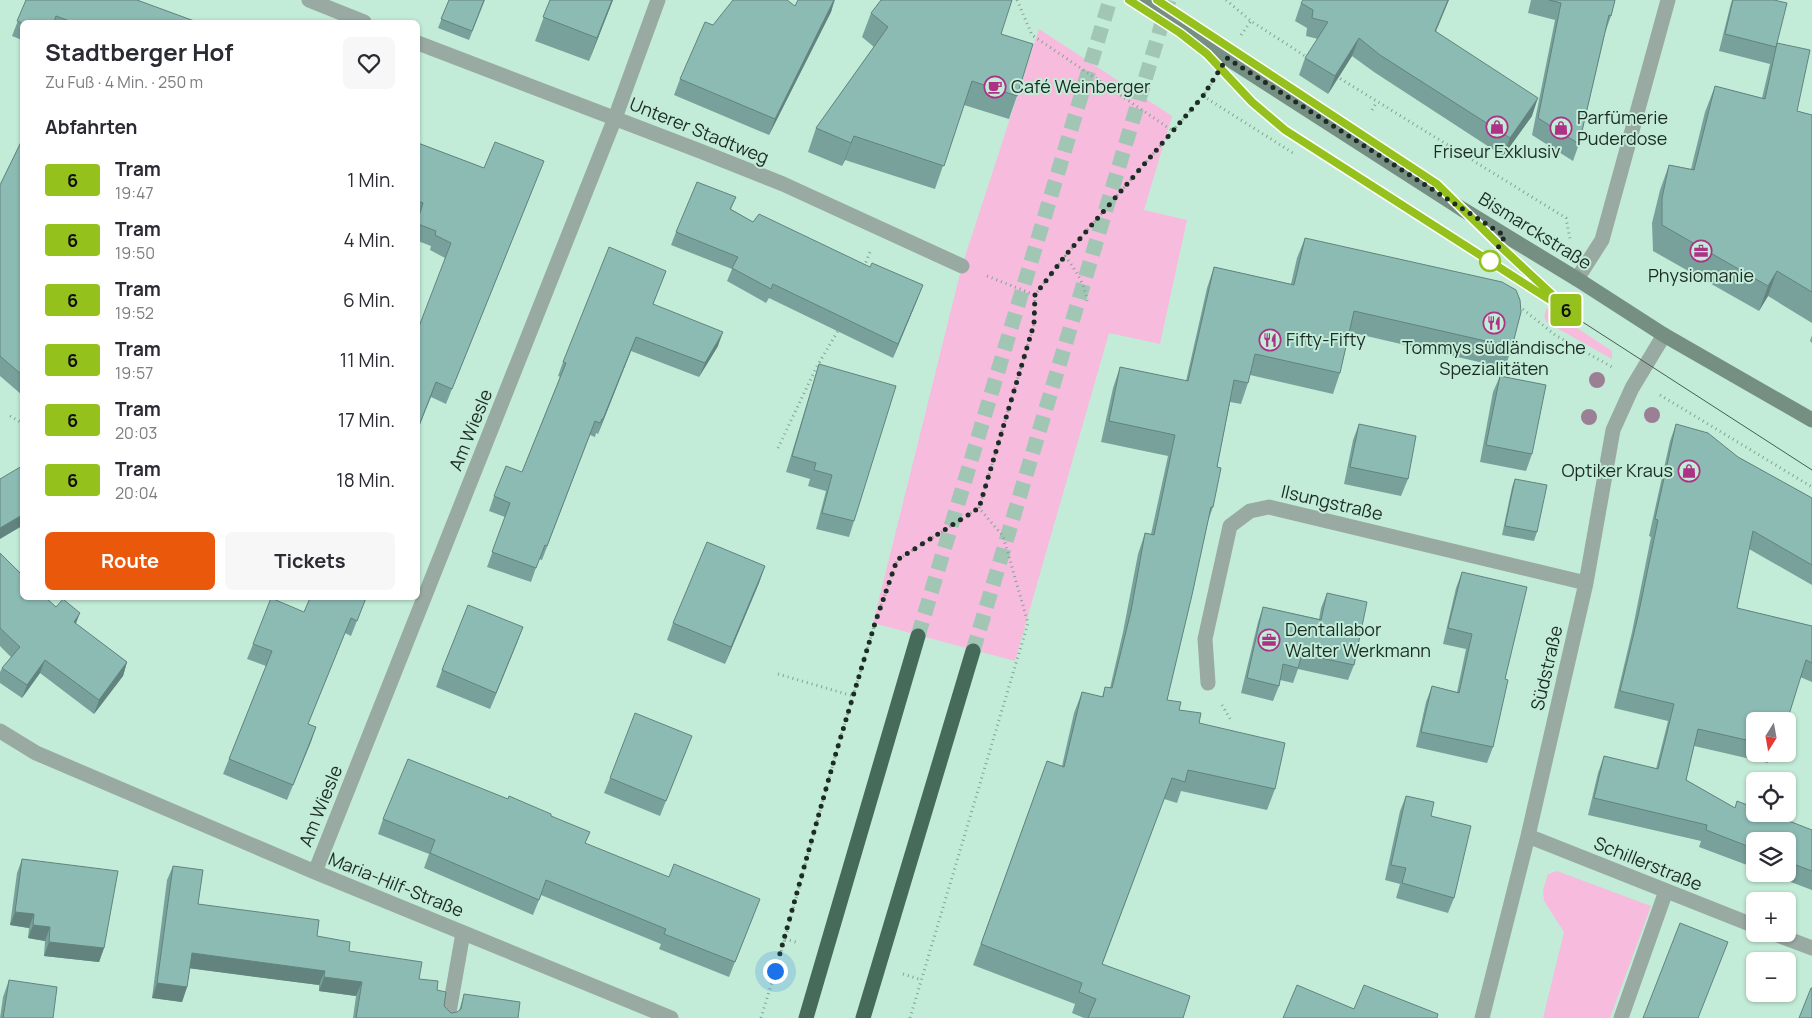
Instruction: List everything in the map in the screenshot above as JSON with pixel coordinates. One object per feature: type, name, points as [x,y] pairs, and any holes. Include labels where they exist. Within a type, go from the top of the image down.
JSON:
[{"type":"highway","points":[[806,1018],[918,636]]},
{"type":"highway","points":[[863,1018],[972,651]]},
{"type":"street","points":[[309,0],[359,20]]},
{"type":"street","name":"Am Wiesle","points":[[315,872],[615,118],[658,0]]},
{"type":"street","name":"Bismarckstraße","points":[[1143,0],[1227,58],[1469,213],[1664,335],[1812,420]]},
{"type":"street","points":[[1577,279],[1602,240],[1668,0]]},
{"type":"street","name":"Unterer Stadtweg","points":[[420,44],[783,184],[962,266]]},
{"type":"street","name":"Südstraße","points":[[1482,1018],[1528,836],[1586,582],[1613,430],[1632,388],[1664,335]]},
{"type":"street","name":"Ilsungstraße","points":[[1208,683],[1204,639],[1230,526],[1250,511],[1269,507],[1586,582]]},
{"type":"street","name":"Maria-Hilf-Straße","points":[[0,731],[36,753],[315,872],[671,1018]]},
{"type":"street","name":"Schillerstraße","points":[[1528,836],[1746,922]]},
{"type":"street","points":[[1621,1018],[1666,891]]},
{"type":"street","points":[[448,1018],[463,933]]},
{"type":"street","points":[[1796,942],[1812,948]]},
{"type":"path","points":[[1017,0],[1032,35],[1173,131]]},
{"type":"path","points":[[1226,0],[1251,21],[1314,62]]},
{"type":"path","points":[[761,1018],[853,696],[875,623],[897,560],[979,508],[1034,324],[1035,295],[1065,256],[1203,96],[1227,58]]},
{"type":"path","points":[[1330,72],[1566,218],[1577,279]]},
{"type":"path","points":[[1203,96],[1292,153]]},
{"type":"path","points":[[1372,110],[1377,102]]},
{"type":"path","points":[[860,275],[881,229]]},
{"type":"path","points":[[1065,256],[1079,274],[1087,301]]},
{"type":"path","points":[[962,266],[1035,295]]},
{"type":"path","points":[[778,448],[816,368],[840,328]]},
{"type":"path","points":[[10,416],[20,422]]},
{"type":"path","points":[[1746,447],[1812,487]]},
{"type":"path","points":[[910,1018],[1028,623],[1003,536],[979,508]]},
{"type":"path","points":[[778,674],[853,696]]},
{"type":"path","points":[[785,939],[794,941]]},
{"type":"path","points":[[909,976],[922,980]]},
{"type":"shaded area","points":[[1039,29],[1172,116],[1144,210],[1187,220],[1160,344],[1109,333],[1015,661],[873,623],[962,266]]},
{"type":"shaded area","points":[[1547,308],[1612,351],[1612,359],[1548,323],[1545,320]]},
{"type":"shaded area","points":[[1557,871],[1651,906],[1610,1018],[1543,1018],[1564,932],[1544,901],[1543,890],[1548,874]]},
{"type":"building","points":[[26,0],[137,0],[192,20],[67,20],[56,16],[55,20],[17,21]]},
{"type":"building","points":[[449,0],[484,0],[472,31],[441,19]]},
{"type":"building","points":[[550,0],[612,0],[597,38],[543,17]]},
{"type":"building","points":[[733,0],[787,0],[795,6],[798,0],[834,0],[775,119],[680,79],[705,22],[713,25]]},
{"type":"building","points":[[881,0],[1012,0],[1001,34],[1033,44],[1017,96],[972,81],[944,166],[854,136],[851,143],[816,128],[888,27],[871,13]]},
{"type":"building","points":[[1303,0],[1448,0],[1435,31],[1538,98],[1510,138],[1380,55],[1359,38],[1335,76],[1305,58],[1328,22],[1312,18],[1313,10],[1301,3]]},
{"type":"building","points":[[1549,0],[1615,0],[1611,16],[1609,15],[1579,144],[1538,118],[1561,3]]},
{"type":"building","points":[[1733,0],[1774,0],[1787,3],[1776,47],[1725,34]]},
{"type":"building","points":[[1777,43],[1810,50],[1797,111],[1812,115],[1812,292],[1777,271],[1768,286],[1662,225],[1662,198],[1669,165],[1694,170],[1715,86],[1765,99]]},
{"type":"building","points":[[495,142],[544,161],[452,389],[436,382],[420,423],[420,324],[451,243],[435,235],[436,231],[420,225],[420,213],[423,203],[420,202],[420,144],[484,168]]},
{"type":"building","points":[[20,144],[20,373],[0,356],[0,185]]},
{"type":"building","points":[[697,182],[736,197],[730,209],[753,222],[759,214],[870,267],[872,263],[923,285],[898,344],[773,284],[771,289],[732,268],[738,257],[676,232]]},
{"type":"building","points":[[1305,238],[1502,282],[1516,290],[1520,300],[1521,312],[1512,347],[1354,311],[1340,373],[1255,354],[1248,383],[1234,380],[1217,467],[1221,468],[1213,507],[1211,507],[1167,700],[1181,702],[1179,710],[1201,713],[1199,723],[1285,743],[1275,789],[1188,770],[1185,782],[1172,778],[1102,964],[1190,996],[1183,1018],[1088,1018],[1096,999],[1079,992],[1082,983],[981,944],[1047,761],[1064,767],[1082,692],[1103,697],[1105,687],[1112,688],[1131,611],[1145,533],[1154,535],[1175,435],[1109,421],[1120,367],[1188,381],[1214,267],[1294,285]]},
{"type":"building","points":[[609,247],[666,271],[653,304],[723,332],[705,363],[636,337],[603,419],[600,423],[595,421],[547,546],[545,545],[536,568],[492,552],[510,503],[494,496],[506,466],[522,472],[566,363],[563,362]]},
{"type":"building","points":[[819,364],[896,386],[854,521],[822,513],[832,475],[814,470],[816,463],[792,456]]},
{"type":"building","points":[[1500,376],[1546,385],[1532,454],[1486,445]]},
{"type":"building","points":[[1359,424],[1416,436],[1408,479],[1350,467]]},
{"type":"building","points":[[1676,424],[1708,433],[1738,457],[1812,498],[1812,565],[1753,531],[1737,608],[1812,626],[1812,663],[1806,660],[1790,712],[1746,712],[1746,740],[1698,729],[1686,780],[1735,808],[1737,801],[1746,804],[1746,822],[1792,822],[1812,830],[1812,871],[1796,865],[1796,832],[1746,832],[1746,846],[1706,830],[1707,825],[1594,798],[1604,756],[1658,769],[1674,704],[1620,691],[1658,520],[1655,519]]},
{"type":"building","points":[[20,467],[20,516],[0,528],[0,479]]},
{"type":"building","points":[[1515,479],[1547,485],[1537,532],[1505,526]]},
{"type":"building","points":[[707,542],[765,566],[731,647],[673,623]]},
{"type":"building","points":[[0,553],[20,573],[20,600],[48,600],[56,607],[64,600],[80,613],[74,622],[127,662],[99,700],[45,660],[27,685],[2,668],[20,647],[0,628]]},
{"type":"building","points":[[1462,572],[1527,587],[1505,679],[1508,680],[1493,747],[1421,732],[1432,686],[1459,693],[1472,634],[1448,628]]},
{"type":"building","points":[[1327,593],[1367,602],[1354,665],[1302,654],[1298,668],[1283,664],[1279,686],[1247,678],[1263,607],[1321,620]]},
{"type":"building","points":[[270,600],[276,600],[304,612],[309,600],[365,600],[357,621],[351,618],[308,724],[316,727],[293,785],[229,759],[272,651],[253,644]]},
{"type":"building","points":[[468,605],[523,627],[496,693],[442,670]]},
{"type":"building","points":[[635,713],[692,736],[666,801],[610,778]]},
{"type":"building","points":[[408,759],[508,799],[509,796],[551,814],[551,816],[590,832],[585,843],[669,877],[674,864],[760,899],[735,962],[664,934],[666,929],[546,880],[539,900],[430,853],[435,840],[383,819]]},
{"type":"building","points":[[1406,796],[1434,802],[1431,816],[1471,826],[1454,898],[1402,883],[1406,868],[1391,865]]},
{"type":"building","points":[[22,859],[118,871],[104,948],[49,942],[50,927],[33,925],[34,914],[15,912]]},
{"type":"building","points":[[173,866],[203,870],[198,904],[319,920],[317,936],[350,942],[349,951],[422,962],[419,979],[438,981],[437,990],[446,992],[444,1006],[451,1013],[461,1009],[464,994],[520,1002],[518,1018],[356,1018],[362,982],[324,977],[325,971],[192,953],[187,987],[157,983]]},
{"type":"building","points":[[1680,923],[1728,942],[1698,1018],[1643,1018]]},
{"type":"building","points":[[9,980],[57,987],[53,1018],[3,1018]]},
{"type":"building","points":[[1297,985],[1354,1009],[1364,985],[1438,1014],[1437,1018],[1283,1018]]},
{"type":"building","points":[[1811,988],[1812,1018],[1799,1018]]},
{"type":"tunnel","points":[[918,636],[1110,0]]},
{"type":"tunnel","points":[[973,651],[1169,0]]},
{"type":"tram line","points":[[1129,0],[1180,33],[1207,54],[1252,102],[1285,130],[1812,470]]},
{"type":"tram line","name":"6","points":[[1129,0],[1180,33],[1207,54],[1252,102],[1285,130],[1575,316],[1437,184],[1157,0]]},
{"type":"tram line","points":[[1157,0],[1437,184],[1499,246],[1555,297]]},
{"type":"place","name":"Café Weinberger","points":[[995,87]]},
{"type":"place","name":"Friseur Exklusiv","points":[[1497,127]]},
{"type":"place","name":"Parfümerie Puderdose","points":[[1561,128]]},
{"type":"place","name":"Physiomanie","points":[[1701,251]]},
{"type":"place","name":"Tommys südländische Spezialitäten","points":[[1494,323]]},
{"type":"place","name":"Fifty-Fifty","points":[[1270,340]]},
{"type":"place","name":"Optiker Kraus","points":[[1689,471]]},
{"type":"place","name":"Dentallabor Walter Werkmann","points":[[1269,640]]},
{"type":"route","points":[[775,971],[836,753],[875,623],[897,560],[979,508],[1034,324],[1035,295],[1065,256],[1203,96],[1227,58],[1505,236],[1490,261]]}]
